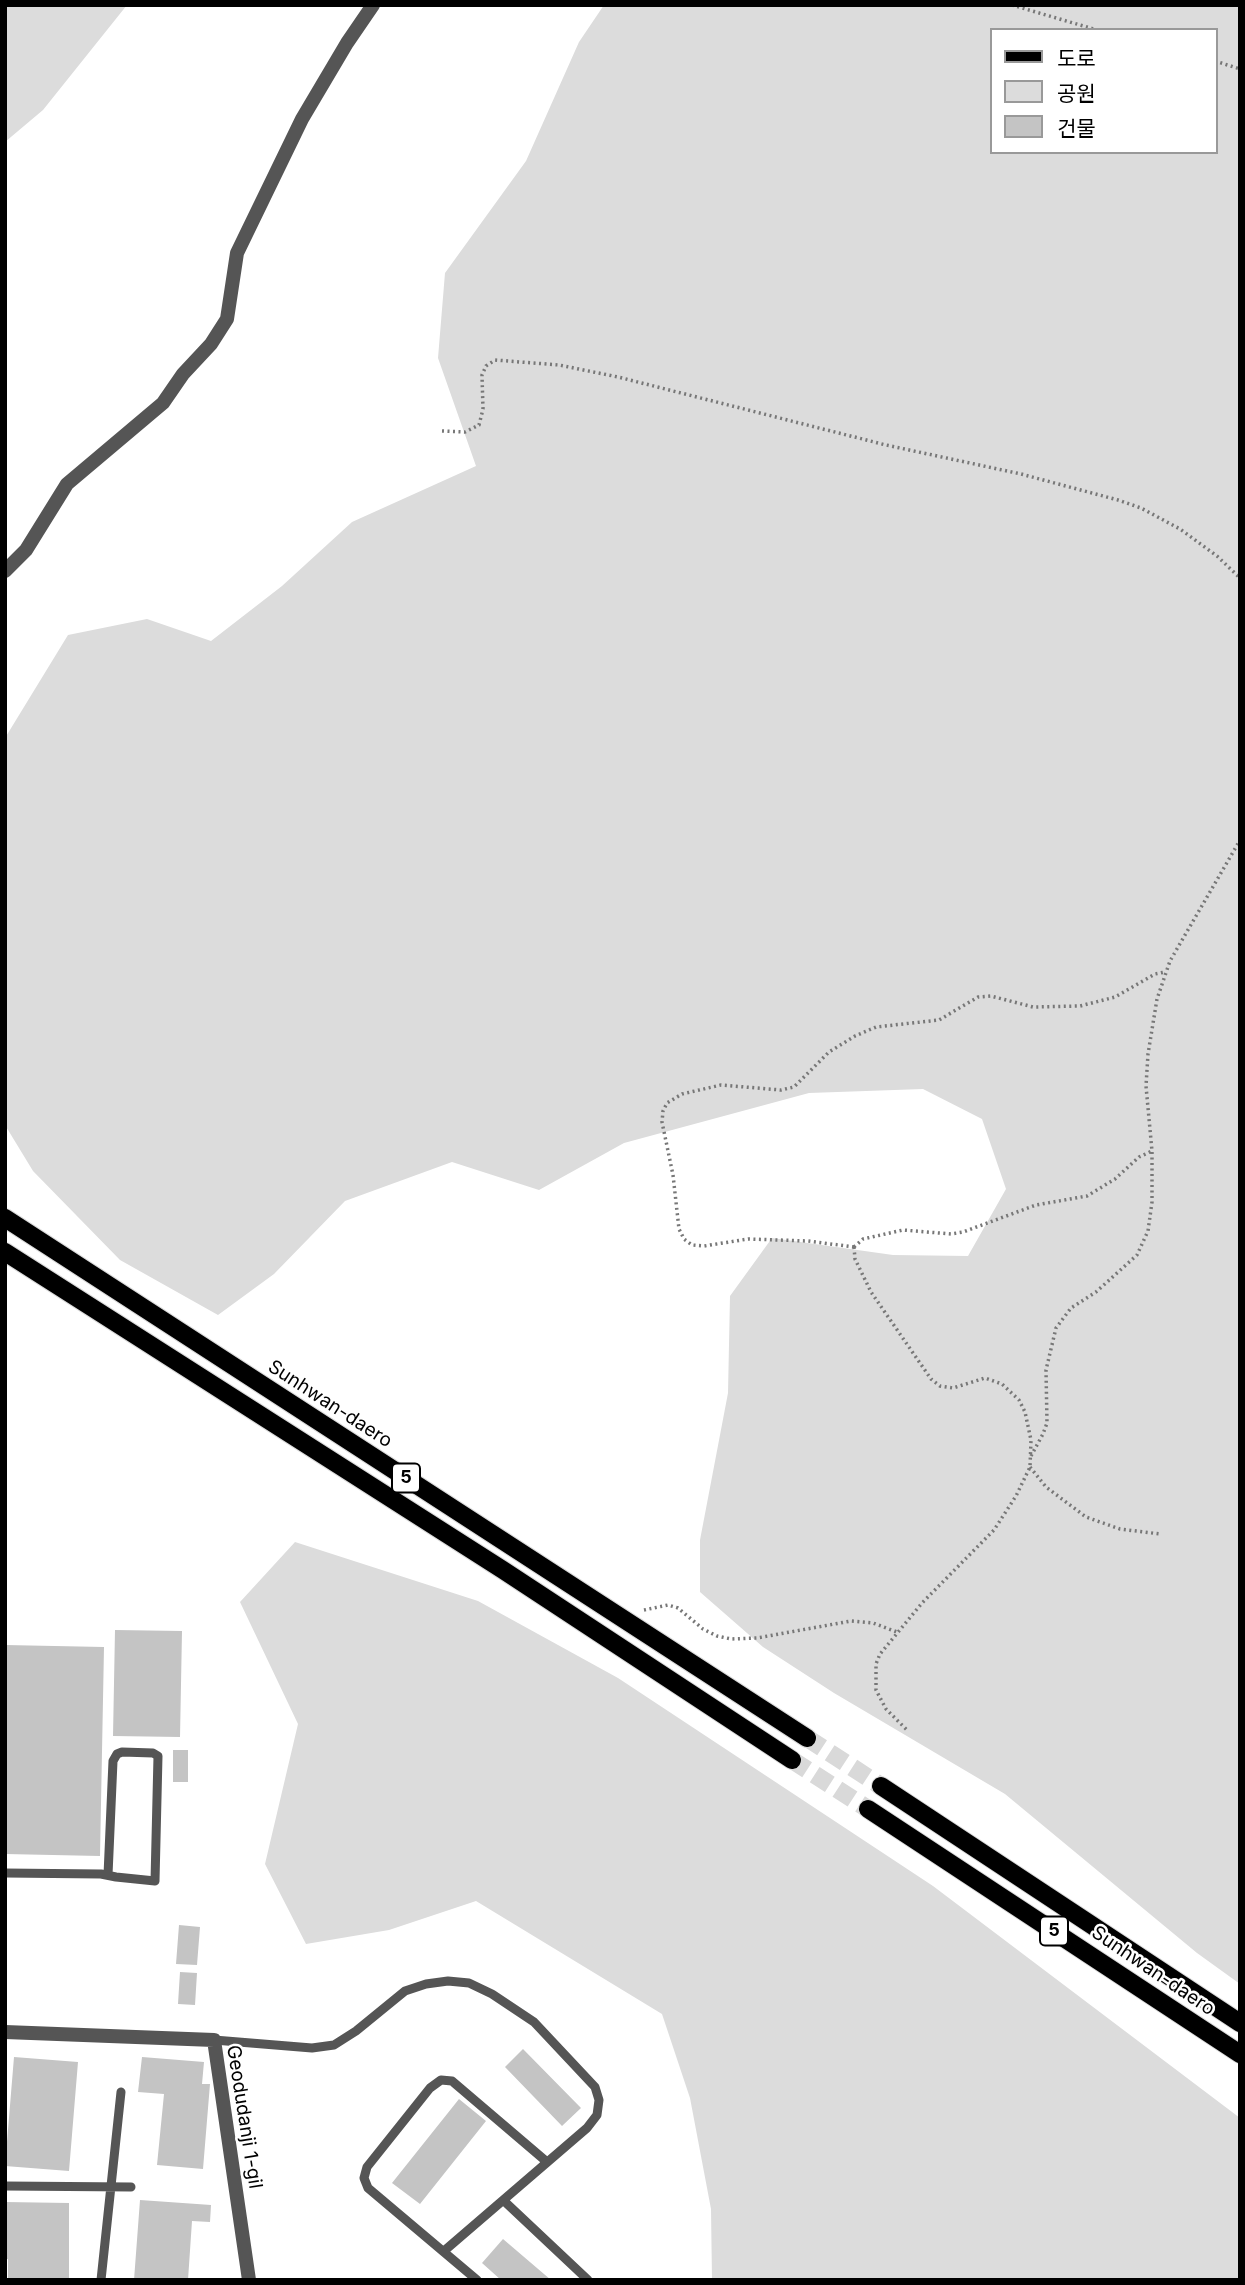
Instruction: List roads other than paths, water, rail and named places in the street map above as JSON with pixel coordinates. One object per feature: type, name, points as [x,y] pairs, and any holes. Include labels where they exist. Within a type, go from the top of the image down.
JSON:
[{"type":"main road","name":"Sunhwan-daero","points":[[5,1218],[807,1738]]},
{"type":"main road","name":"5","points":[[5,1252],[503,1570],[792,1760]]},
{"type":"main road","name":"Sunhwan-daero","points":[[881,1786],[1240,2023]]},
{"type":"main road","name":"Sunhwan-daero","points":[[868,1809],[1240,2054]]},
{"type":"street","points":[[5,571],[26,550],[67,484],[163,403],[216,335],[226,319],[237,253],[302,119],[373,5]]},
{"type":"street","name":"Geodudanji 1-gil","points":[[5,2032],[214,2040],[249,2280]]},
{"type":"lane","points":[[5,1873],[108,1875],[155,1881],[158,1756],[153,1753],[122,1752],[113,1760],[108,1875]]},
{"type":"lane","points":[[214,2040],[312,2048],[334,2045],[405,1992],[437,1982],[469,1983],[492,1994],[534,2022],[595,2087],[599,2100],[597,2115],[587,2128],[444,2251]]},
{"type":"lane","points":[[477,2280],[368,2188],[364,2178],[368,2167],[430,2088],[441,2080],[452,2081],[547,2162]]},
{"type":"lane","points":[[101,2280],[121,2092]]},
{"type":"lane","points":[[5,2186],[131,2187]]},
{"type":"lane","points":[[503,2200],[588,2280]]},
{"type":"tunnel","points":[[807,1738],[881,1786]]},
{"type":"tunnel","points":[[792,1760],[868,1809]]}]
